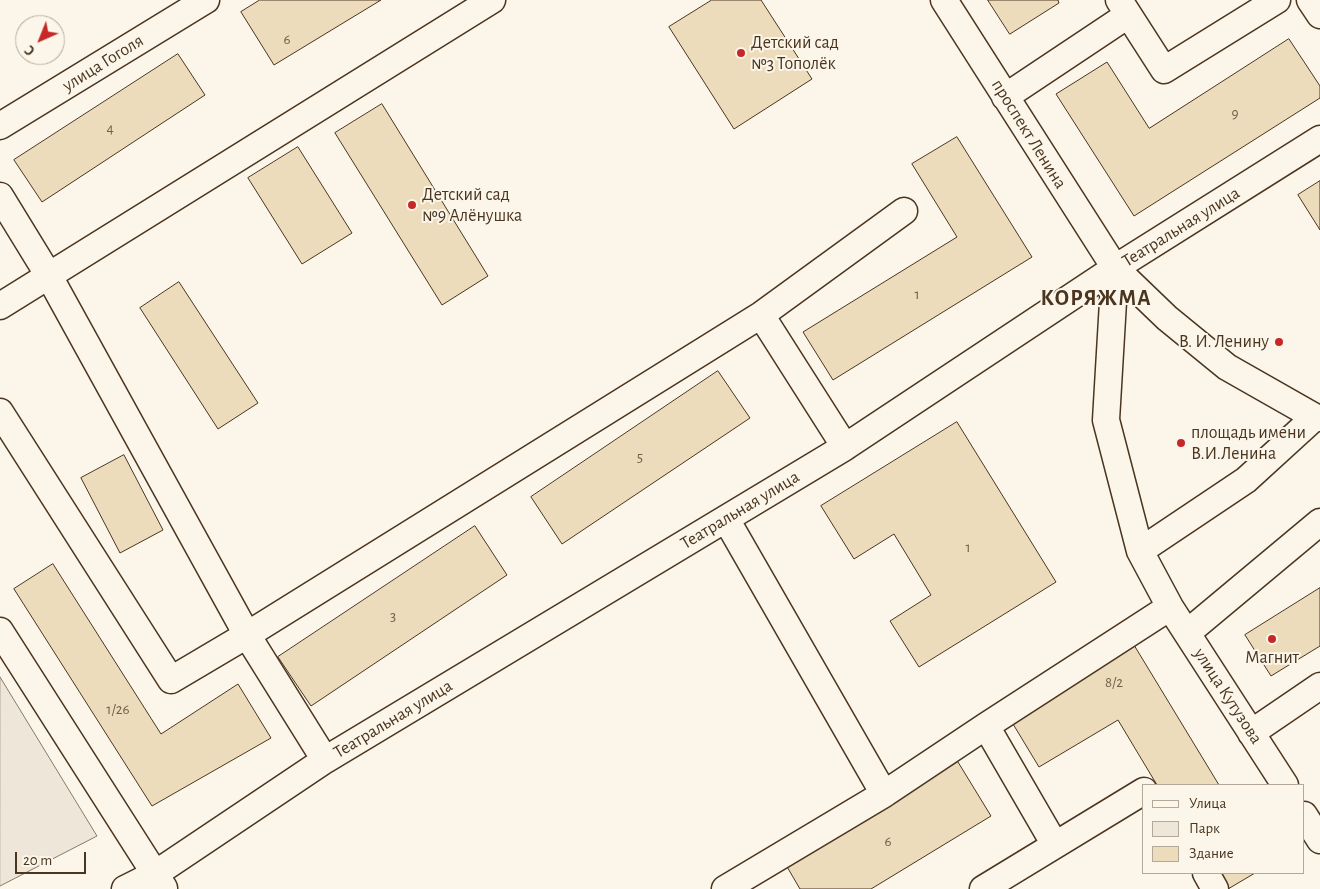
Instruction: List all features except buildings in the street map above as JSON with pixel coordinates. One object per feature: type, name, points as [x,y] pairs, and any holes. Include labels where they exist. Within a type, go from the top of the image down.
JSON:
[{"type":"street","name":"улица Гоголя","points":[[0,126],[206,0]]},
{"type":"street","points":[[0,306],[492,0]]},
{"type":"street","name":"проспект Ленина","points":[[944,0],[1115,268]]},
{"type":"street","points":[[1006,97],[1124,8],[1164,70],[1277,0]]},
{"type":"street","points":[[1310,0],[1320,15]]},
{"type":"street","name":"Театральная улица","points":[[125,889],[160,882],[325,760],[845,447],[1115,268],[1320,139]]},
{"type":"street","points":[[0,196],[49,276],[247,635],[325,760]]},
{"type":"street","points":[[0,412],[171,680],[247,635],[761,315],[904,211]]},
{"type":"street","points":[[1115,268],[1167,318],[1227,367],[1318,417],[1246,480],[1140,551]]},
{"type":"street","points":[[725,889],[884,794],[1170,607],[1140,551],[1106,420],[1115,268]]},
{"type":"street","points":[[761,315],[845,447]]},
{"type":"street","points":[[726,519],[884,794]]},
{"type":"street","points":[[1187,633],[1320,522]]},
{"type":"street","name":"улица Кутузова","points":[[1170,607],[1284,784]]},
{"type":"street","points":[[0,631],[160,882]]},
{"type":"street","points":[[1251,733],[1320,686]]},
{"type":"street","points":[[986,726],[1055,845]]},
{"type":"street","points":[[983,889],[1142,792]]},
{"type":"street","points":[[1305,817],[1320,840]]},
{"type":"street","points":[[1207,874],[1215,889]]},
{"type":"green space","points":[[0,677],[97,836],[0,886]]},
{"type":"place","name":"Детский сад №3 Тополёк","points":[[741,53]]},
{"type":"place","name":"Детский сад №9 Алёнушка","points":[[412,205]]},
{"type":"place","name":"В. И. Ленину","points":[[1279,342]]},
{"type":"place","name":"площадь имени В.И.Ленина","points":[[1181,443]]},
{"type":"place","name":"Магнит","points":[[1272,639]]},
{"type":"district","name":"КОРЯЖМА","points":[[1096,298]]}]
